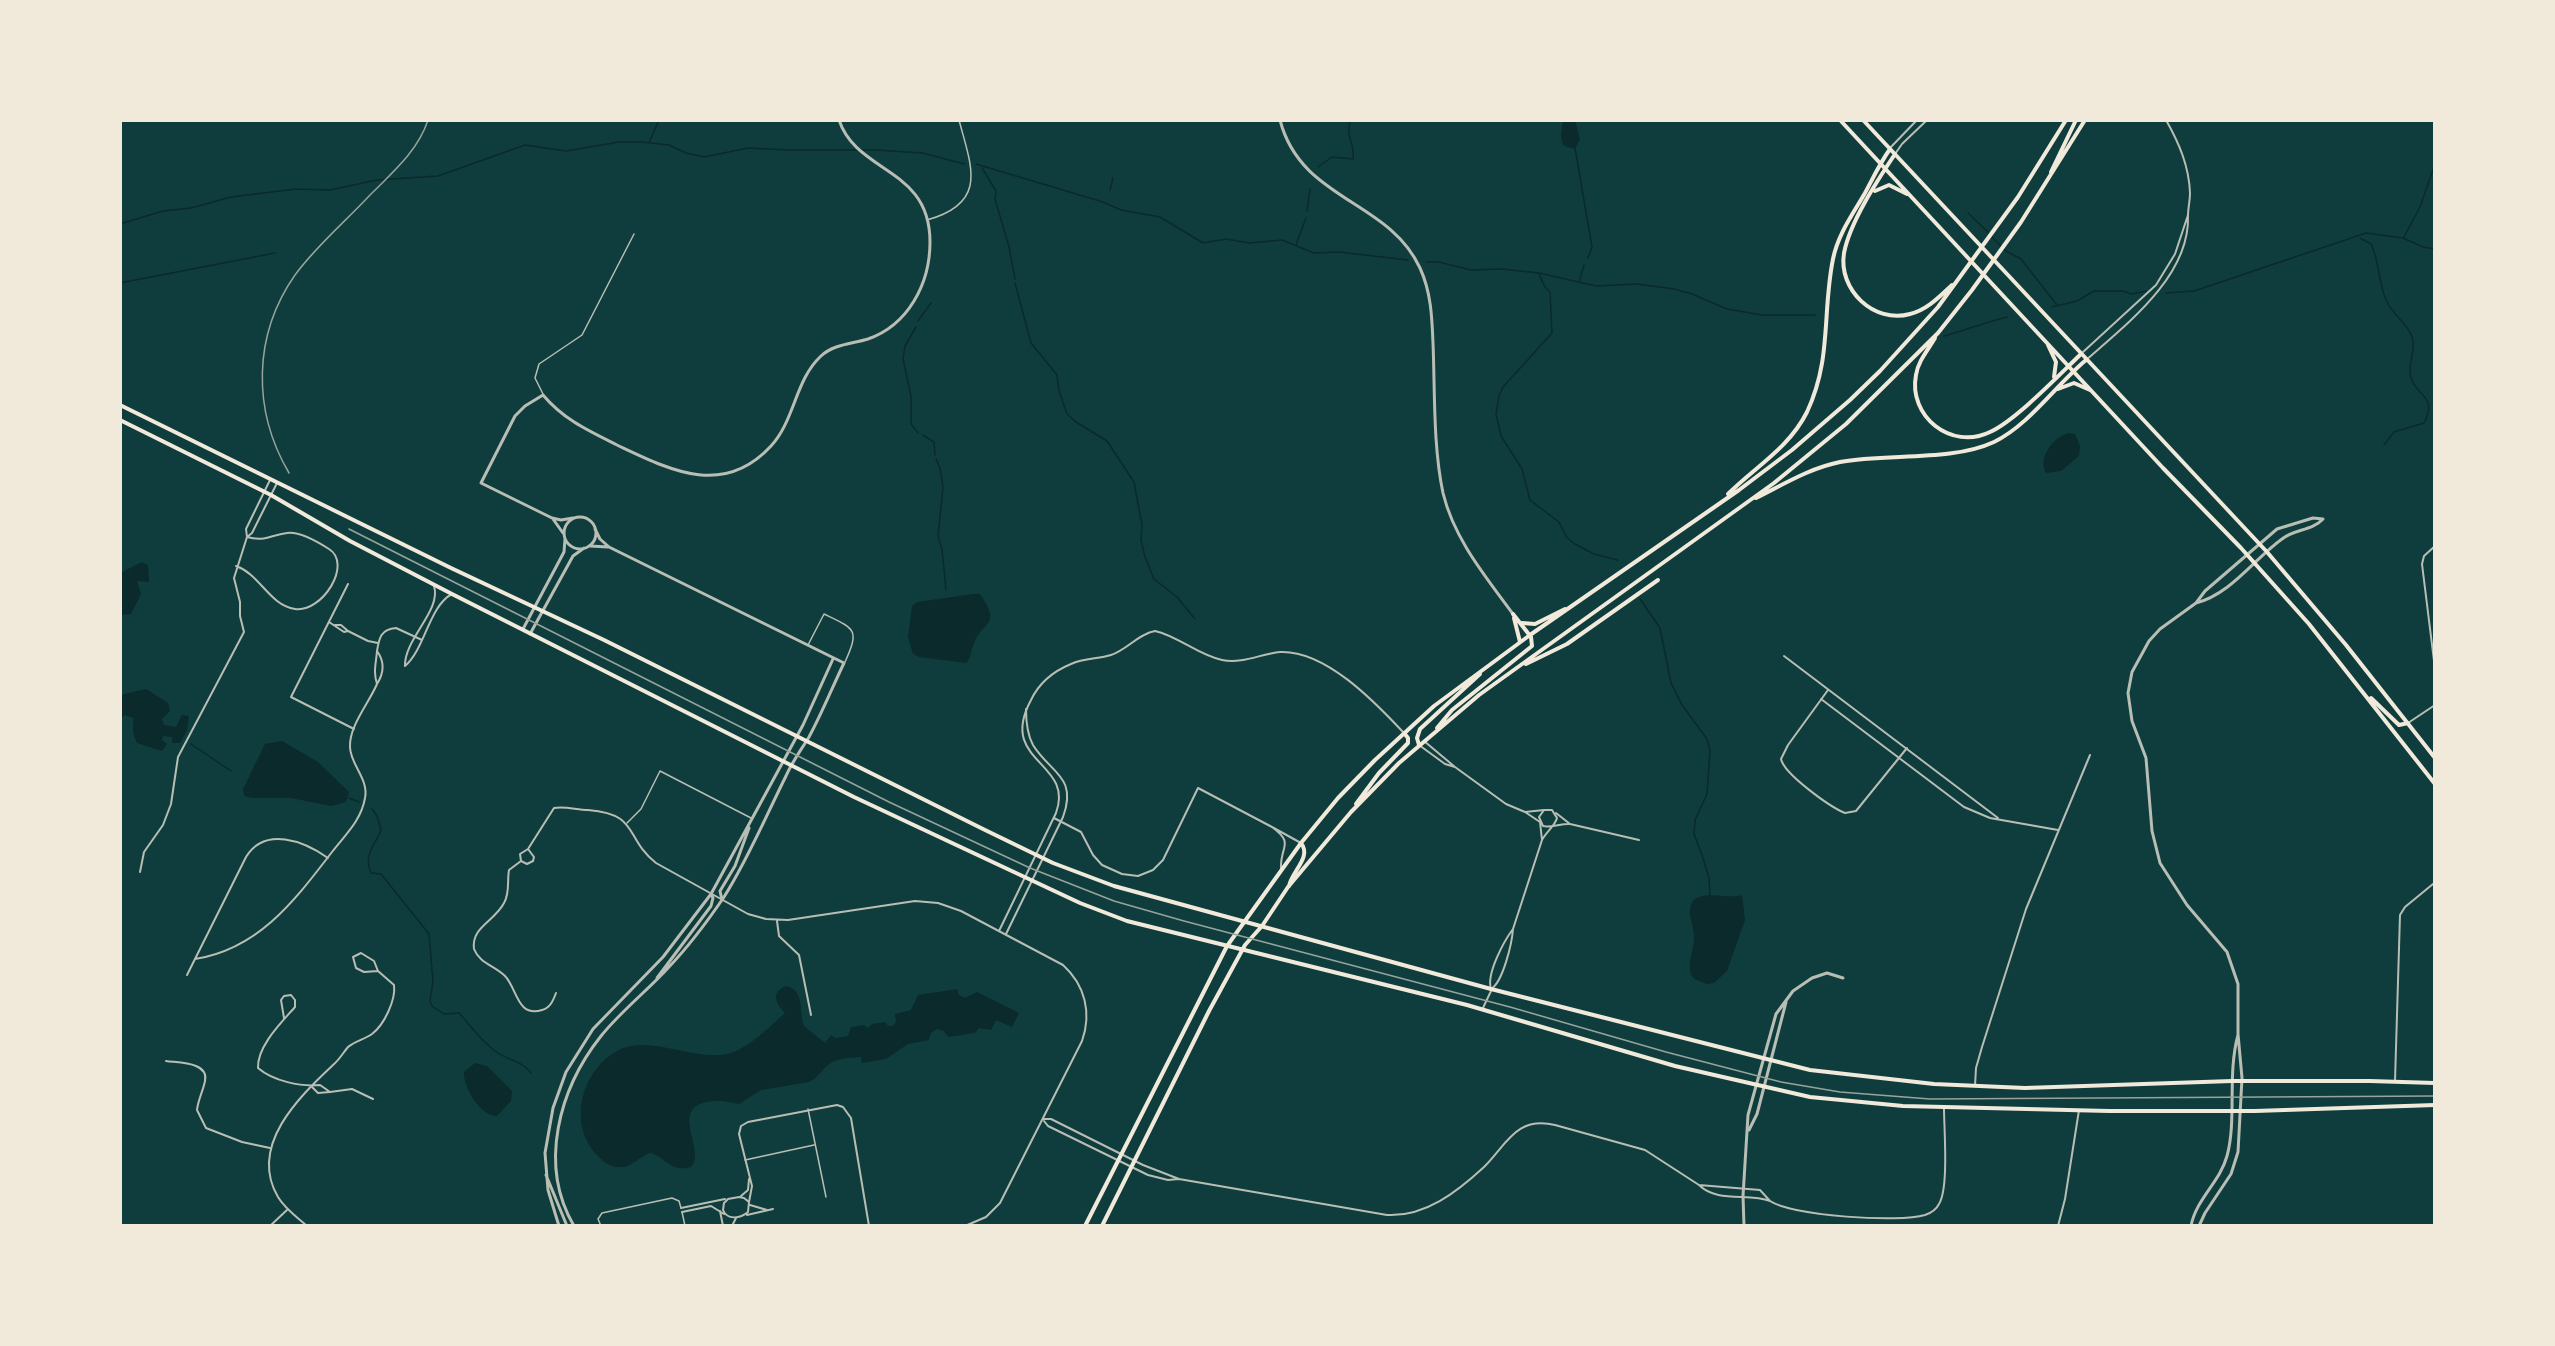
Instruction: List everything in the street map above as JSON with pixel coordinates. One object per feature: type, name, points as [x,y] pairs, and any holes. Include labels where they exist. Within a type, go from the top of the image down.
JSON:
[{"type":"main road","points":[[1840,120],[2255,562],[2309,624],[2435,784]]},
{"type":"main road","points":[[1863,120],[2260,544],[2326,621],[2435,758]]},
{"type":"main road","points":[[1085,1226],[1227,946],[1301,843],[1347,789],[1434,706],[1520,642],[1792,450],[1850,400],[1909,339],[1961,277],[1994,232],[2066,120]]},
{"type":"main road","points":[[2048,181],[2076,120]]},
{"type":"main road","points":[[2081,354],[2009,420],[1993,431],[1972,437],[1950,434],[1934,426],[1918,405],[1915,388],[1920,361],[1938,333],[2007,243],[2085,120]]},
{"type":"main road","points":[[1724,498],[1772,457],[1797,428],[1806,413],[1817,387],[1824,357],[1835,250],[1846,224],[1890,149]]},
{"type":"main road","points":[[1895,154],[1849,236],[1844,254],[1846,277],[1860,301],[1884,315],[1911,314],[1931,304],[1961,277]]},
{"type":"main road","points":[[1872,193],[1884,185],[1893,185],[1916,201]]},
{"type":"main road","points":[[1351,812],[1419,745],[1479,695],[1745,503],[1839,431],[1938,333]]},
{"type":"main road","points":[[2045,339],[2056,362],[2054,378]]},
{"type":"main road","points":[[1745,503],[1804,473],[1832,464],[1873,458],[1962,451],[1990,444],[2014,429],[2086,360]]},
{"type":"main road","points":[[2054,390],[2074,383],[2093,392]]},
{"type":"main road","points":[[120,405],[270,480],[536,607],[1036,855],[1114,886],[1404,963],[1491,989],[1764,1058],[1772,1062],[1858,1077],[2025,1088],[2232,1081],[2435,1083]]},
{"type":"main road","points":[[120,420],[271,495],[433,585],[791,765],[1032,881],[1127,921],[1482,1010],[1649,1059],[1764,1088],[1836,1100],[1944,1107],[2079,1110],[2240,1111],[2435,1105]]},
{"type":"main road","points":[[1520,666],[1567,644],[1658,580]]},
{"type":"main road","points":[[1520,622],[1535,624],[1571,606]]},
{"type":"main road","points":[[1433,734],[1452,710],[1530,648],[1533,643],[1530,635],[1513,614]]},
{"type":"main road","points":[[1513,614],[1520,632],[1520,642]]},
{"type":"main road","points":[[1419,745],[1417,738],[1420,729],[1462,693],[1484,669]]},
{"type":"main road","points":[[2364,692],[2399,725],[2402,727],[2408,723]]},
{"type":"main road","points":[[1102,1226],[1209,1011],[1242,950],[1262,926],[1288,887],[1351,812],[1379,773],[1408,743],[1408,738],[1404,733]]},
{"type":"main road","points":[[1288,887],[1292,874],[1305,856],[1301,843]]},
{"type":"street","points":[[574,1226],[561,1195],[556,1166],[558,1131],[565,1102],[580,1067],[597,1042],[687,947],[722,900],[791,765],[806,741],[844,663],[609,547],[600,539],[591,522],[585,518],[561,520],[552,518],[481,483],[515,416],[525,406],[543,395],[558,412],[571,422],[667,469],[684,474],[708,476],[741,468],[762,455],[776,441],[791,414],[807,374],[822,355],[836,347],[882,332],[899,320],[912,305],[922,285],[930,238],[927,220],[909,187],[859,150],[846,135],[839,120]]},
{"type":"street","points":[[1280,120],[1292,151],[1308,171],[1390,229],[1404,242],[1419,266],[1431,306],[1439,467],[1445,500],[1465,546],[1513,614]]},
{"type":"street","points":[[1890,149],[1917,120]]},
{"type":"street","points":[[1895,154],[1927,120]]},
{"type":"street","points":[[2086,360],[2163,286],[2182,252],[2189,228],[2190,195],[2186,164],[2166,120]]},
{"type":"street","points":[[2081,354],[2146,296],[2160,279],[2175,254],[2188,216]]},
{"type":"street","points":[[140,872],[144,852],[163,825],[171,804],[178,757],[244,632],[240,618],[240,602],[234,582],[236,566],[247,537],[246,529],[270,480]]},
{"type":"street","points":[[247,537],[252,533],[277,483]]},
{"type":"street","points":[[552,518],[573,547],[585,548],[597,545],[609,547]]},
{"type":"street","points":[[523,629],[564,552],[566,525],[573,518]]},
{"type":"street","points":[[2196,603],[2205,591],[2280,528],[2313,518],[2323,519],[2315,526],[2285,537],[2213,597],[2196,603],[2160,629],[2146,645],[2131,676],[2129,710],[2146,758],[2152,831],[2158,857],[2180,896],[2217,938],[2231,960],[2239,988],[2238,1034],[2242,1081],[2239,1143],[2235,1163],[2199,1226]]},
{"type":"street","points":[[530,634],[573,556],[594,540],[595,529]]},
{"type":"street","points":[[236,566],[255,577],[277,600],[296,609],[310,607],[320,602],[337,571],[339,562],[335,554],[297,533],[285,533],[261,540],[247,537]]},
{"type":"street","points":[[2435,546],[2428,551],[2422,564],[2435,669]]},
{"type":"street","points":[[348,584],[291,697],[354,729]]},
{"type":"street","points":[[433,585],[435,597],[405,654],[405,666],[411,660],[441,603],[452,594]]},
{"type":"street","points":[[329,622],[344,632],[348,631],[368,641],[378,643]]},
{"type":"street","points":[[377,684],[373,668],[378,643],[383,632],[393,628],[422,640]]},
{"type":"street","points":[[999,931],[1054,818],[1059,799],[1052,774],[1028,750],[1022,734],[1022,717],[1040,687],[1062,668],[1085,659],[1113,654],[1147,633],[1155,631],[1206,655],[1224,660],[1245,661],[1281,652],[1297,653],[1314,658],[1336,671],[1404,733]]},
{"type":"street","points":[[195,959],[226,951],[258,933],[312,880],[354,826],[365,799],[364,785],[350,752],[350,740],[383,671],[382,658],[377,651]]},
{"type":"street","points":[[1784,656],[2001,819]]},
{"type":"street","points":[[559,1226],[545,1174],[547,1137],[553,1108],[563,1081],[576,1055],[597,1025],[676,943],[711,894],[796,736],[834,658]]},
{"type":"street","points":[[1828,690],[1783,752],[1781,762],[1786,769],[1827,802],[1843,813],[1858,810],[1907,747]]},
{"type":"street","points":[[1821,699],[1955,802],[1979,815],[2058,830]]},
{"type":"street","points":[[2408,723],[2435,705]]},
{"type":"street","points":[[1005,934],[1061,821],[1066,802],[1065,786],[1060,774],[1031,742],[1026,724],[1027,706]]},
{"type":"street","points":[[1424,741],[1506,804],[1525,812],[1546,826],[1570,824],[1639,840]]},
{"type":"street","points":[[1419,745],[1443,763],[1455,767]]},
{"type":"street","points":[[1975,1086],[1978,1061],[2014,942],[2090,755]]},
{"type":"street","points":[[1054,818],[1081,832],[1093,855],[1102,865],[1119,873],[1133,876],[1149,872],[1162,860],[1198,788],[1301,843]]},
{"type":"street","points":[[556,993],[552,1002],[545,1009],[536,1011],[525,1009],[517,1000],[506,977],[480,960],[474,949],[477,932],[496,915],[505,902],[509,870],[521,861],[522,851],[528,849],[552,810],[559,807],[609,812],[618,816],[652,861],[753,916],[777,921],[922,901],[953,908],[1063,965],[1076,980],[1085,1003],[1087,1023],[1082,1041],[1000,1203],[986,1217],[965,1226]]},
{"type":"street","points":[[1525,812],[1550,809],[1570,824]]},
{"type":"street","points":[[1542,840],[1539,816],[1544,810]]},
{"type":"street","points":[[1482,1010],[1491,989],[1499,983],[1512,942],[1513,929],[1542,840],[1557,819],[1556,813]]},
{"type":"street","points":[[722,900],[720,891],[740,853],[749,825]]},
{"type":"street","points":[[1272,827],[1283,836],[1286,843],[1281,863],[1282,870]]},
{"type":"street","points":[[187,975],[246,858],[256,845],[270,840],[293,840],[306,844],[328,858]]},
{"type":"street","points":[[521,861],[527,864],[533,861],[534,854],[528,849]]},
{"type":"street","points":[[2395,1081],[2400,915],[2405,906],[2434,883]]},
{"type":"street","points":[[651,986],[711,906],[713,898],[711,894]]},
{"type":"street","points":[[777,921],[780,936],[799,955],[811,1016]]},
{"type":"street","points":[[1491,989],[1490,982],[1497,961],[1505,940],[1513,929]]},
{"type":"street","points":[[307,1226],[288,1209],[277,1195],[269,1166],[270,1148],[277,1130],[311,1086],[350,1046],[371,1035],[379,1026],[390,1006],[395,989],[392,982],[378,971],[374,961],[363,953],[354,956],[356,968],[364,972],[378,971]]},
{"type":"street","points":[[1744,1226],[1743,1196],[1749,1110],[1776,1014],[1799,986],[1812,978],[1827,973],[1843,978]]},
{"type":"street","points":[[284,1018],[281,1000],[284,996],[290,995],[294,998],[295,1005],[266,1044],[258,1061],[258,1068],[284,1081],[311,1086],[320,1084],[330,1092]]},
{"type":"street","points":[[1749,1130],[1756,1118],[1786,1002]]},
{"type":"street","points":[[2191,1226],[2198,1206],[2225,1163],[2230,1143],[2234,1050],[2238,1034]]},
{"type":"street","points":[[166,1061],[197,1066],[203,1071],[205,1079],[197,1110],[206,1128],[242,1142],[270,1148]]},
{"type":"street","points":[[311,1086],[318,1093],[352,1089],[373,1099]]},
{"type":"street","points":[[743,1216],[748,1212],[752,1190],[740,1134],[744,1123],[837,1105],[848,1112],[853,1124],[869,1226]]},
{"type":"street","points":[[1043,1119],[1048,1126],[1131,1168],[1159,1178],[1179,1179],[1387,1215],[1406,1214],[1431,1206],[1453,1192],[1482,1168],[1515,1132],[1530,1125],[1543,1123],[1645,1150],[1713,1194],[1743,1196],[1770,1201],[1794,1210],[1827,1215],[1910,1216],[1930,1214],[1938,1207],[1943,1191],[1944,1107]]},
{"type":"street","points":[[2058,1226],[2065,1199],[2079,1110]]},
{"type":"street","points":[[1043,1119],[1052,1119],[1134,1161],[1179,1179]]},
{"type":"street","points":[[545,1174],[567,1226]]},
{"type":"street","points":[[739,1197],[748,1190],[749,1179]]},
{"type":"street","points":[[1699,1185],[1762,1191],[1770,1201]]},
{"type":"street","points":[[682,1210],[739,1197],[744,1198],[749,1204],[766,1210]]},
{"type":"street","points":[[724,1214],[723,1206],[728,1199]]},
{"type":"street","points":[[682,1210],[711,1206],[730,1217],[738,1217],[773,1209]]},
{"type":"street","points":[[270,1226],[288,1209]]},
{"type":"street","points":[[718,1209],[723,1226]]},
{"type":"street","points":[[732,1226],[738,1217]]},
{"type":"lane","points":[[927,220],[952,209],[963,200],[970,188],[971,171],[959,120]]},
{"type":"lane","points":[[543,395],[535,378],[539,364],[582,335],[634,234]]},
{"type":"lane","points":[[808,645],[824,614],[833,618],[850,628],[854,637],[844,663]]},
{"type":"lane","points":[[626,824],[641,809],[660,771],[752,819]]},
{"type":"lane","points":[[808,1109],[826,1197]]},
{"type":"lane","points":[[745,1160],[814,1145]]},
{"type":"lane","points":[[601,1226],[598,1220],[602,1213],[668,1198],[677,1199],[685,1226]]},
{"type":"water","points":[[1563,120],[1575,120],[1580,139],[1575,149],[1564,146],[1562,143]]},
{"type":"water","points":[[2070,433],[2075,434],[2080,446],[2079,456],[2061,471],[2046,473],[2045,454],[2058,438]]},
{"type":"water","points":[[142,562],[148,565],[149,582],[137,581],[141,594],[131,614],[122,615],[120,573]]},
{"type":"water","points":[[980,594],[987,605],[990,618],[989,623],[977,637],[966,663],[919,657],[913,654],[908,637],[912,606],[917,602]]},
{"type":"water","points":[[146,689],[168,703],[170,711],[162,719],[164,725],[176,727],[182,715],[189,716],[187,730],[180,743],[172,743],[172,737],[163,736],[162,740],[167,744],[162,751],[137,743],[133,733],[133,718],[125,715],[120,718],[120,695]]},
{"type":"water","points":[[282,741],[318,762],[349,792],[346,802],[331,806],[291,798],[244,796],[243,789],[265,744]]},
{"type":"water","points":[[1709,895],[1742,895],[1745,920],[1727,971],[1714,983],[1707,984],[1694,979],[1690,969],[1694,941],[1690,911],[1692,902]]},
{"type":"water","points":[[786,986],[792,988],[799,997],[804,1026],[825,1043],[831,1035],[835,1038],[848,1036],[851,1027],[864,1025],[868,1028],[872,1024],[885,1022],[888,1026],[893,1026],[896,1022],[895,1014],[911,1010],[918,995],[957,989],[959,995],[965,998],[977,992],[1019,1013],[1012,1027],[996,1020],[991,1030],[979,1028],[975,1033],[948,1037],[944,1031],[937,1029],[931,1033],[929,1040],[908,1044],[886,1059],[862,1063],[861,1057],[841,1059],[828,1065],[809,1082],[761,1090],[739,1104],[718,1101],[700,1104],[692,1110],[689,1119],[695,1150],[695,1159],[691,1167],[678,1168],[650,1153],[622,1167],[608,1164],[598,1156],[588,1143],[583,1129],[582,1099],[594,1071],[605,1060],[617,1051],[630,1046],[644,1045],[705,1055],[734,1052],[754,1040],[785,1013],[779,1006],[776,995]]},
{"type":"water","points":[[475,1063],[487,1066],[512,1091],[511,1101],[497,1116],[491,1115],[479,1106],[466,1085],[464,1072]]},
{"type":"waterway","points":[[649,143],[659,120]]},
{"type":"waterway","points":[[1318,167],[1332,157],[1353,159],[1349,135],[1351,120]]},
{"type":"waterway","points":[[120,224],[163,211],[191,208],[231,197],[296,189],[330,190],[377,180],[438,176],[525,145],[566,151],[619,142],[642,142],[669,145],[686,153],[704,157],[748,148],[876,150],[923,153],[964,164]]},
{"type":"waterway","points":[[1575,148],[1592,247],[1588,258]]},
{"type":"waterway","points":[[976,164],[1103,202],[1121,210],[1160,217],[1203,243],[1226,239],[1249,243],[1282,240],[1314,253],[1339,252],[1408,260]]},
{"type":"waterway","points":[[2404,237],[2420,207],[2435,164]]},
{"type":"waterway","points":[[982,168],[996,191],[995,199],[1009,247],[1015,279]]},
{"type":"waterway","points":[[1110,190],[1113,178]]},
{"type":"waterway","points":[[1307,211],[1310,189]]},
{"type":"waterway","points":[[1968,213],[1989,233]]},
{"type":"waterway","points":[[1296,245],[1306,218]]},
{"type":"waterway","points":[[2166,293],[2194,291],[2366,233],[2403,238],[2423,247],[2435,249]]},
{"type":"waterway","points":[[1992,237],[2006,251],[2021,259],[2057,305]]},
{"type":"waterway","points":[[2360,238],[2371,244],[2387,302],[2412,336],[2411,378],[2429,407],[2424,423],[2394,432],[2384,445]]},
{"type":"waterway","points":[[120,283],[275,253]]},
{"type":"waterway","points":[[1426,262],[1439,262],[1471,270],[1501,269],[1539,273],[1596,286],[1637,284],[1674,289],[1727,309],[1762,315],[1815,315]]},
{"type":"waterway","points":[[1579,282],[1584,265]]},
{"type":"waterway","points":[[1539,274],[1550,292],[1552,333],[1503,387],[1496,414],[1501,436],[1522,469],[1530,500],[1559,522],[1567,538],[1575,544],[1594,554],[1617,560]]},
{"type":"waterway","points":[[1015,283],[1031,343],[1057,375],[1059,391],[1067,414],[1107,441],[1134,482],[1142,525],[1141,540],[1154,579],[1177,597],[1195,619]]},
{"type":"waterway","points":[[2052,307],[2077,301],[2094,291],[2122,291],[2132,294],[2146,291]]},
{"type":"waterway","points":[[918,321],[931,303]]},
{"type":"waterway","points":[[1944,336],[2007,317]]},
{"type":"waterway","points":[[916,327],[905,346],[903,359],[911,396],[911,424],[918,433]]},
{"type":"waterway","points":[[923,435],[934,442],[935,455]]},
{"type":"waterway","points":[[936,459],[943,487],[938,536],[942,549],[946,590]]},
{"type":"waterway","points":[[1640,599],[1660,628],[1671,683],[1682,705],[1707,739],[1710,750],[1707,794],[1695,820],[1694,834],[1709,878],[1710,896]]},
{"type":"waterway","points":[[191,744],[231,771]]},
{"type":"waterway","points":[[349,798],[359,802]]},
{"type":"waterway","points":[[372,809],[377,816],[381,830],[369,855],[371,873],[381,874],[429,934],[433,982],[430,1001],[432,1006],[444,1014],[459,1013],[490,1047],[531,1073]]},
{"type":"tram line","points":[[289,473],[268,424],[264,398],[262,373],[271,322],[281,298],[303,264],[404,161],[418,142],[428,120]]},
{"type":"tram line","points":[[349,529],[889,802],[1030,868],[1114,901],[1184,921],[1510,1007],[1781,1082],[1840,1092],[1930,1099],[2435,1096]]}]
